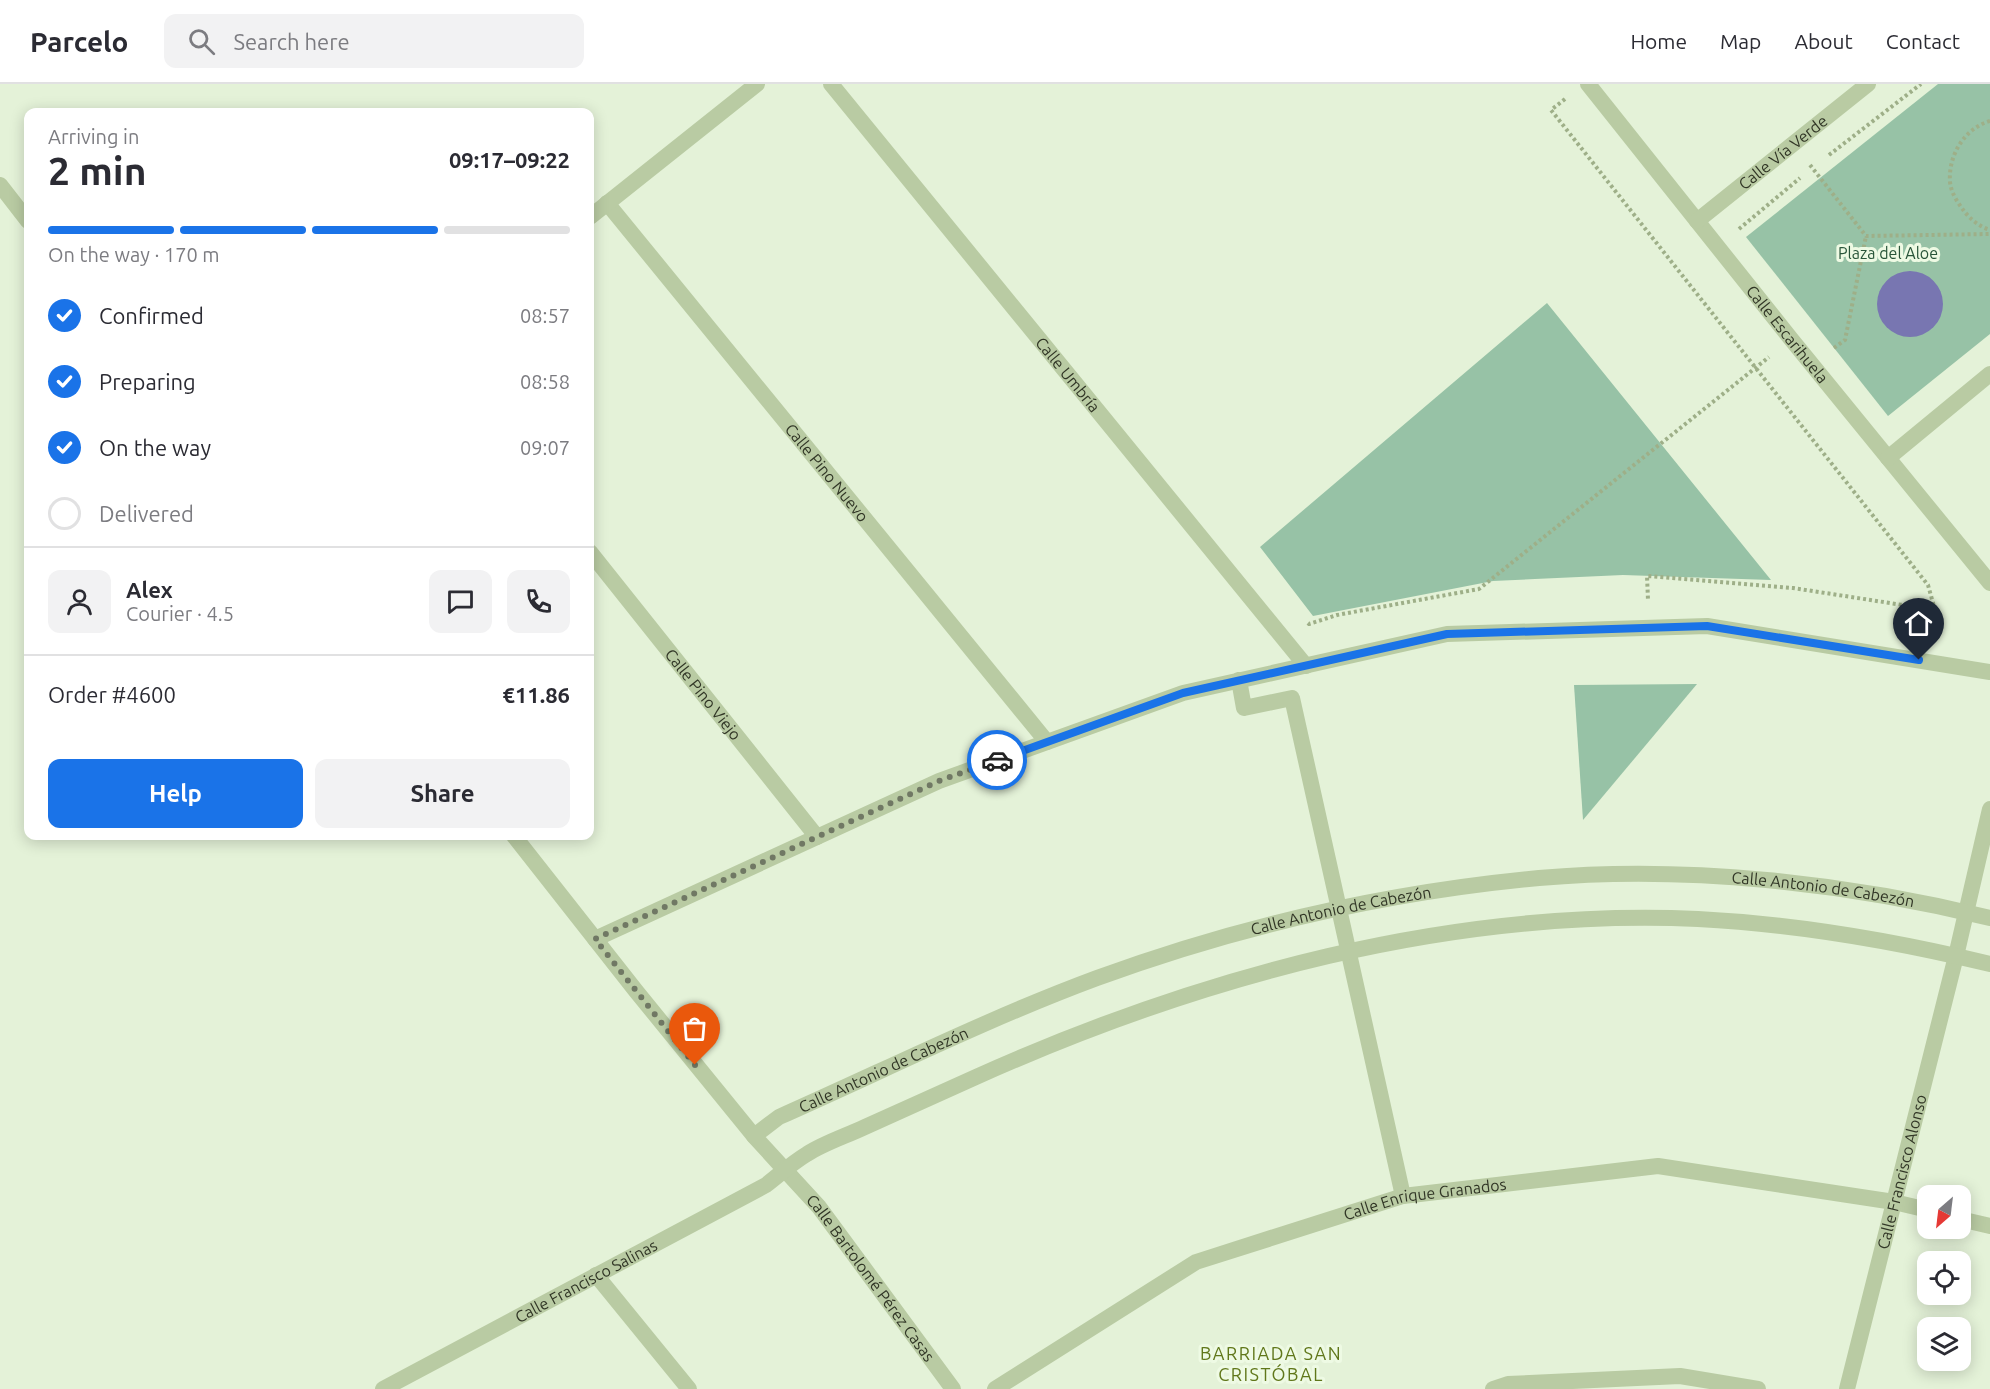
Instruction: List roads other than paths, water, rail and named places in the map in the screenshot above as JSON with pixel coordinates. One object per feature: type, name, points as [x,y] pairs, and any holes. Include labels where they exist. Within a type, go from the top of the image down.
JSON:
[{"type":"street","points":[[594,214],[757,84]]},
{"type":"street","name":"Calle Umbría","points":[[831,84],[1306,666]]},
{"type":"street","name":"Calle Escarihuela","points":[[1588,84],[1791,339],[1990,583]]},
{"type":"street","name":"Calle Vía Verde","points":[[1697,220],[1868,84]]},
{"type":"street","points":[[0,185],[24,215]]},
{"type":"street","name":"Calle Pino Nuevo","points":[[607,203],[1047,742]]},
{"type":"street","points":[[1888,458],[1990,374]]},
{"type":"street","name":"Calle Pino Viejo","points":[[594,557],[817,837]]},
{"type":"street","points":[[595,939],[939,781],[1183,693],[1447,634],[1707,626],[1990,672]]},
{"type":"street","points":[[1239,681],[1244,708],[1292,698],[1403,1196]]},
{"type":"street","name":"Calle Francisco Alonso","points":[[1847,1389],[1967,912],[1990,809]]},
{"type":"street","name":"Calle Bartolomé Pérez Casas","points":[[517,840],[754,1136],[819,1207],[953,1389]]},
{"type":"street","name":"Calle Antonio de Cabezón","points":[[754,1136],[779,1117],[952,1038],[1098,978],[1185,949],[1272,924],[1390,898],[1542,878],[1629,875],[1703,876],[1782,882],[1854,891],[1990,918]]},
{"type":"street","points":[[785,1170],[809,1153],[828,1144],[1030,1053],[1111,1022],[1271,971],[1406,940],[1474,929],[1544,922],[1628,918],[1698,919],[1774,925],[1847,935],[1990,964]]},
{"type":"street","name":"Calle Enrique Granados","points":[[995,1389],[1196,1263],[1403,1196],[1658,1166],[1917,1207]]},
{"type":"street","name":"Calle Francisco Salinas","points":[[383,1389],[766,1185],[785,1170]]},
{"type":"street","points":[[1971,1222],[1990,1226]]},
{"type":"street","points":[[596,1275],[689,1389]]},
{"type":"street","points":[[1493,1389],[1508,1384],[1680,1376],[1758,1389]]},
{"type":"district","name":"BARRIADA SAN CRISTÓBAL","points":[[1271,1363]]},
{"type":"park label","name":"Plaza del Aloe","points":[[1888,253]]}]
